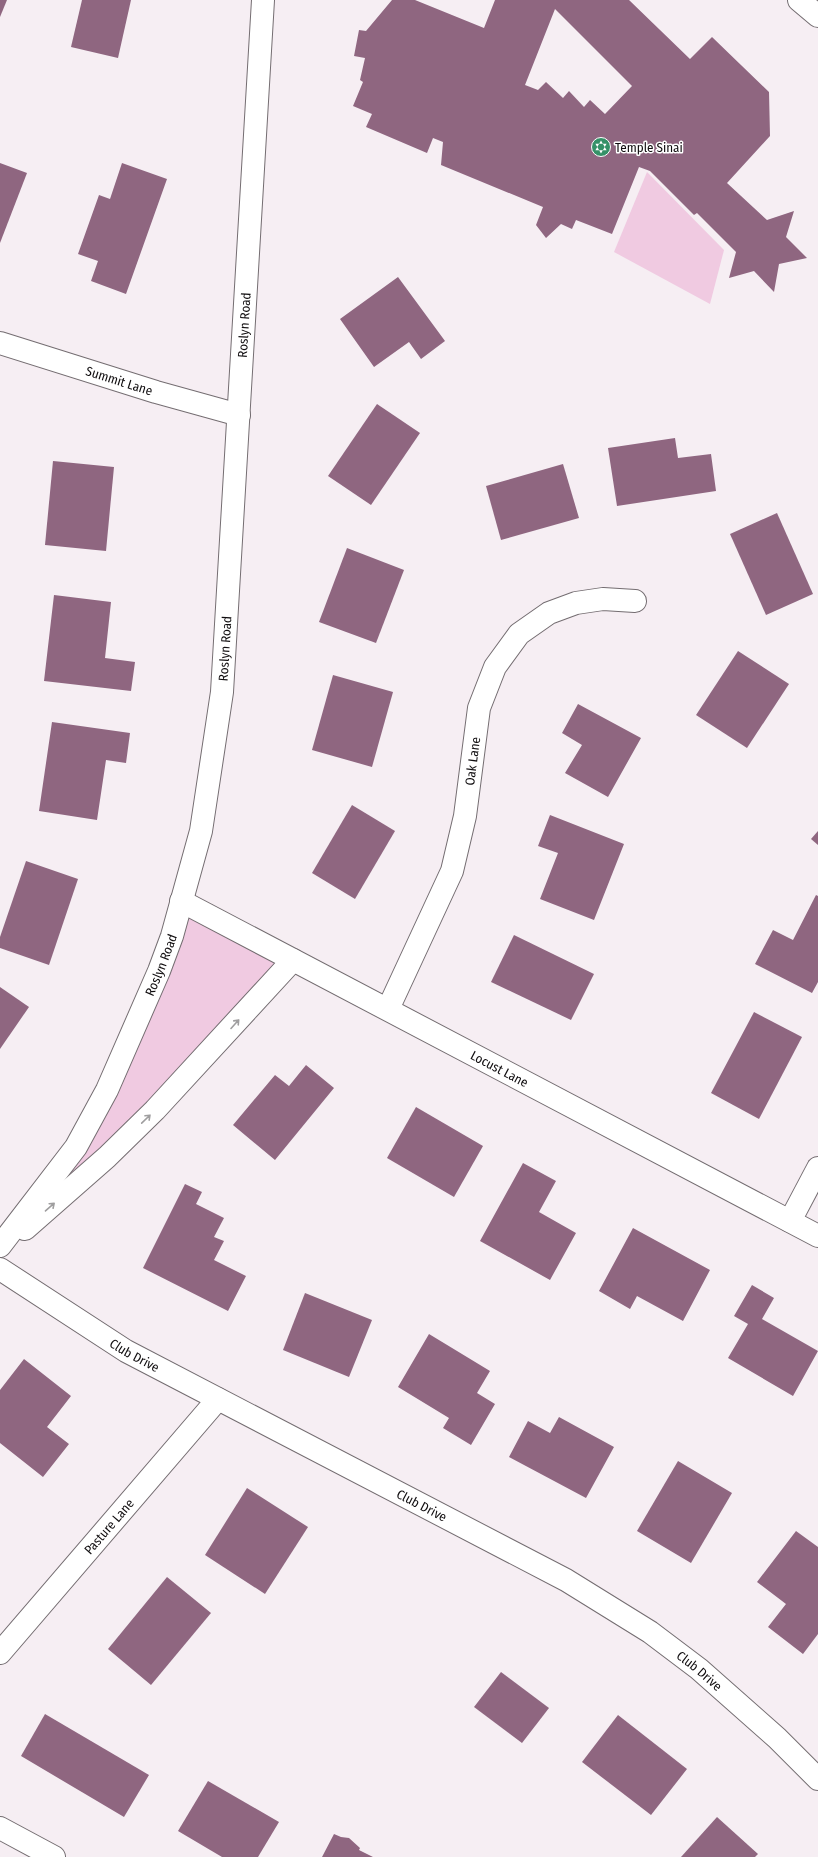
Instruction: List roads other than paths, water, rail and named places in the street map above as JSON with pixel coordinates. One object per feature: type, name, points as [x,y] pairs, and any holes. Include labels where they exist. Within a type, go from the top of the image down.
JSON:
[{"type":"street","name":"Roslyn Road","points":[[0,1246],[76,1147],[107,1090],[159,971],[201,831],[222,692],[263,0]]},
{"type":"street","points":[[799,0],[818,16]]},
{"type":"street","name":"Summit Lane","points":[[0,343],[156,392],[239,415]]},
{"type":"street","name":"Oak Lane","points":[[388,1008],[452,871],[465,816],[479,708],[495,667],[519,634],[550,613],[576,603],[603,599],[635,601]]},
{"type":"street","name":"Locust Lane","points":[[181,901],[388,1008],[818,1236]]},
{"type":"street","points":[[0,1251],[107,1157],[155,1110],[293,960]]},
{"type":"street","points":[[790,1221],[818,1168]]},
{"type":"street","name":"Club Drive","points":[[0,1269],[126,1350],[566,1580],[650,1632],[699,1669],[776,1738],[818,1779]]},
{"type":"street","name":"Pasture Lane","points":[[0,1653],[218,1399]]},
{"type":"street","points":[[0,1828],[54,1857]]},
{"type":"place","name":"Temple Sinai","points":[[601,147]]}]
